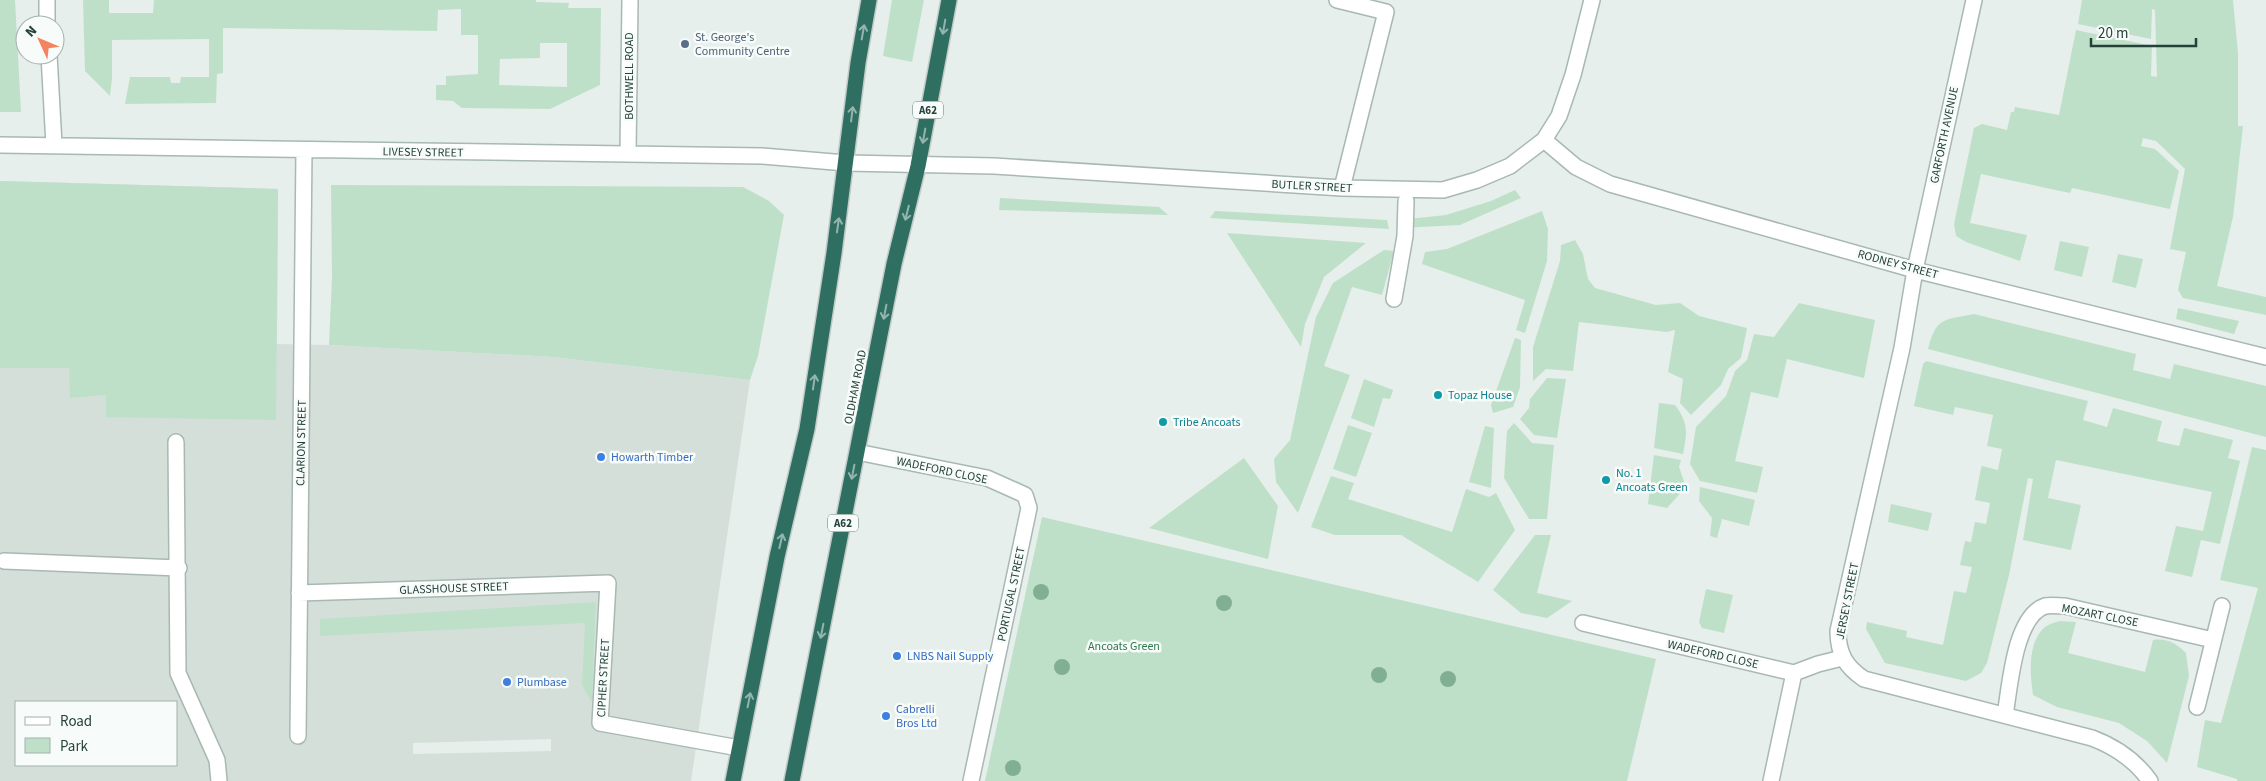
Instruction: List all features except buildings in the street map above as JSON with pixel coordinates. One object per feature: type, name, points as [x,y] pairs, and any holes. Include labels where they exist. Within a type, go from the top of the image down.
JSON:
[{"type":"highway","points":[[733,781],[777,557],[806,429],[846,163],[858,63],[869,0]]},
{"type":"highway","name":"OLDHAM ROAD","points":[[792,781],[894,264],[918,166],[949,0]]},
{"type":"street","points":[[47,0],[47,15]]},
{"type":"street","name":"BOTHWELL ROAD","points":[[628,153],[630,0]]},
{"type":"street","points":[[1337,0],[1386,12],[1342,188]]},
{"type":"street","name":"BUTLER STREET","points":[[846,163],[918,166],[994,166],[1342,188],[1443,190],[1478,180],[1510,166],[1544,140],[1559,116],[1573,75],[1592,0]]},
{"type":"street","name":"GARFORTH AVENUE","points":[[1915,270],[1974,0]]},
{"type":"street","points":[[50,65],[54,145]]},
{"type":"street","name":"RODNEY STREET","points":[[1544,140],[1576,167],[1610,184],[1915,270],[2266,357]]},
{"type":"street","name":"LIVESEY STREET","points":[[0,145],[628,153],[762,156],[846,163]]},
{"type":"street","name":"CLARION STREET","points":[[298,736],[304,150]]},
{"type":"street","points":[[1394,299],[1405,236],[1406,201]]},
{"type":"street","name":"JERSEY STREET","points":[[1915,270],[1902,348],[1838,631],[1838,645],[1842,658],[1854,672],[1870,681],[2005,715],[2105,743],[2131,760],[2150,781]]},
{"type":"street","points":[[176,442],[179,568],[178,674],[217,760],[220,781]]},
{"type":"street","name":"WADEFORD CLOSE","points":[[857,452],[987,478],[1025,495]]},
{"type":"street","name":"PORTUGAL STREET","points":[[971,781],[1029,508],[1025,495]]},
{"type":"street","points":[[4,561],[179,568]]},
{"type":"street","name":"GLASSHOUSE STREET","points":[[299,593],[608,583]]},
{"type":"street","name":"CIPHER STREET","points":[[608,583],[600,723],[739,748]]},
{"type":"street","name":"MOZART CLOSE","points":[[2005,715],[2020,639],[2025,625],[2033,614],[2046,606],[2065,606],[2213,640]]},
{"type":"street","points":[[2197,707],[2222,606]]},
{"type":"street","name":"WADEFORD CLOSE","points":[[1583,624],[1794,673]]},
{"type":"street","points":[[1771,781],[1794,673],[1842,658]]},
{"type":"shaded area","points":[[0,181],[278,189],[277,344],[553,357],[750,380],[691,781],[0,781]],"holes":[[[551,739],[551,751],[413,754],[413,743]]]},
{"type":"green space","points":[[0,0],[15,0],[15,65],[18,65],[21,112],[0,112]]},
{"type":"green space","points":[[83,0],[109,0],[109,13],[153,13],[154,0],[536,0],[536,2],[569,3],[568,8],[601,8],[600,85],[550,109],[462,108],[453,101],[436,100],[436,85],[446,85],[446,76],[478,74],[478,35],[461,35],[461,9],[438,10],[437,31],[223,28],[223,73],[217,74],[216,103],[125,104],[130,77],[170,77],[171,83],[180,83],[181,77],[209,77],[209,39],[112,40],[110,96],[85,71]],"holes":[[[540,43],[567,43],[567,87],[499,85],[500,59],[540,58]]]},
{"type":"green space","points":[[892,0],[924,0],[912,62],[883,56]]},
{"type":"green space","points":[[2082,0],[2233,0],[2238,53],[2238,126],[2243,126],[2233,217],[2217,286],[2266,297],[2266,315],[2183,298],[2178,290],[2186,252],[2170,249],[2185,169],[2156,141],[2143,138],[2141,146],[2155,149],[2179,171],[2170,209],[2072,188],[2070,193],[1981,174],[1970,223],[2027,235],[2020,261],[1966,242],[1956,236],[1954,224],[1974,128],[1982,124],[2007,130],[2011,112],[2014,112],[2015,107],[2059,115],[2076,30],[2152,46],[2151,76],[2157,77],[2155,10],[2152,9],[2151,39],[2078,24]]},
{"type":"green space","points":[[0,181],[278,189],[276,420],[106,417],[106,395],[70,398],[69,368],[0,368]]},
{"type":"green space","points":[[331,185],[743,187],[769,201],[784,215],[758,356],[750,380],[553,357],[329,345],[332,277]]},
{"type":"green space","points":[[1515,190],[1521,198],[1460,225],[1400,228],[1399,220],[1446,215],[1491,201]]},
{"type":"green space","points":[[1000,198],[1159,207],[1168,215],[999,210]]},
{"type":"green space","points":[[1215,211],[1387,220],[1389,229],[1210,218]]},
{"type":"green space","points":[[1542,211],[1548,229],[1547,261],[1525,333],[1516,330],[1525,300],[1422,264],[1425,252],[1447,249]]},
{"type":"green space","points":[[1227,233],[1366,243],[1324,277],[1305,324],[1301,347]]},
{"type":"green space","points":[[1575,240],[1583,254],[1588,279],[1595,288],[1656,305],[1680,303],[1699,316],[1747,328],[1741,358],[1728,369],[1721,385],[1691,415],[1680,403],[1683,379],[1668,372],[1675,330],[1667,332],[1579,322],[1573,371],[1546,369],[1533,381],[1533,347],[1560,261],[1561,245]]},
{"type":"green space","points":[[2060,241],[2089,247],[2082,277],[2054,270]]},
{"type":"green space","points":[[1384,250],[1394,251],[1382,295],[1352,287],[1324,366],[1350,375],[1298,513],[1276,482],[1274,459],[1290,440],[1316,317],[1333,283]]},
{"type":"green space","points":[[2118,254],[2143,259],[2136,288],[2112,282]]},
{"type":"green space","points":[[1799,303],[1875,320],[1864,378],[1787,359],[1778,398],[1751,392],[1735,461],[1763,467],[1757,493],[1700,481],[1690,464],[1696,427],[1726,396],[1735,371],[1747,360],[1754,334],[1774,337]]},
{"type":"green space","points":[[2178,308],[2239,321],[2234,334],[2176,319]]},
{"type":"green space","points":[[1974,314],[2136,354],[2133,370],[2170,379],[2174,364],[2266,386],[2266,437],[1928,349],[1938,325],[1948,319]]},
{"type":"green space","points":[[1515,338],[1521,340],[1520,387],[1513,407],[1493,413],[1491,405]]},
{"type":"green space","points":[[1926,361],[2088,401],[2083,420],[2107,427],[2113,408],[2162,421],[2157,441],[2179,446],[2184,428],[2233,440],[2228,458],[2240,461],[2220,544],[2201,540],[2192,577],[2165,571],[2176,526],[2203,531],[2212,492],[2056,460],[2048,498],[2081,505],[2071,550],[2023,540],[2033,479],[2028,478],[2009,575],[1987,663],[1981,673],[1966,681],[1885,663],[1866,629],[1867,622],[1907,631],[1906,637],[1943,645],[1954,591],[1966,593],[1972,567],[1960,565],[1965,541],[1971,542],[1975,522],[1986,524],[1990,503],[1975,500],[1981,468],[1982,466],[1998,470],[2002,449],[1987,446],[1993,415],[1955,407],[1953,415],[1914,406],[1923,364]]},
{"type":"green space","points":[[1547,378],[1566,379],[1557,438],[1534,435],[1520,419],[1529,408],[1530,399]]},
{"type":"green space","points":[[1364,379],[1393,390],[1390,399],[1383,398],[1374,427],[1351,418]]},
{"type":"green space","points":[[1659,403],[1675,405],[1683,418],[1686,434],[1683,454],[1654,448]]},
{"type":"green space","points":[[1514,423],[1532,443],[1554,445],[1547,519],[1529,519],[1504,478],[1507,431]]},
{"type":"green space","points":[[1348,425],[1372,433],[1356,477],[1333,469]]},
{"type":"green space","points":[[1485,426],[1494,428],[1491,488],[1469,482]]},
{"type":"green space","points":[[2252,447],[2266,450],[2266,781],[2237,781],[2237,779],[2197,767],[2205,720],[2221,723],[2258,588],[2220,580]]},
{"type":"green space","points":[[1654,455],[1681,460],[1679,467],[1686,487],[1667,508],[1648,504]]},
{"type":"green space","points":[[1244,458],[1278,506],[1268,559],[1149,528]]},
{"type":"green space","points":[[1331,476],[1354,483],[1348,499],[1452,532],[1466,489],[1489,497],[1496,493],[1515,530],[1478,582],[1401,535],[1335,535],[1311,527]]},
{"type":"green space","points":[[1700,487],[1755,500],[1749,526],[1722,519],[1717,538],[1710,536],[1712,518],[1699,501]]},
{"type":"green space","points":[[1891,504],[1932,513],[1928,531],[1888,522]]},
{"type":"green space","name":"Ancoats Green","points":[[1042,517],[1656,659],[1627,781],[985,781]]},
{"type":"green space","points":[[1535,535],[1551,535],[1537,593],[1572,601],[1547,618],[1521,613],[1493,590]]},
{"type":"green space","points":[[1706,589],[1733,595],[1724,633],[1702,628],[1699,622]]},
{"type":"green space","points":[[596,602],[592,703],[582,685],[585,623],[320,636],[320,619]]},
{"type":"green space","points":[[2060,621],[2076,622],[2068,653],[2145,672],[2153,640],[2171,642],[2179,646],[2186,653],[2189,676],[2167,763],[2147,741],[2119,723],[2057,707],[2033,695],[2031,659],[2035,641],[2045,627]]},
{"type":"place","name":"St. George's Community Centre","points":[[685,44]]},
{"type":"place","name":"Topaz House","points":[[1438,395]]},
{"type":"place","name":"Tribe Ancoats","points":[[1163,422]]},
{"type":"place","name":"Howarth Timber","points":[[601,457]]},
{"type":"place","name":"No. 1 Ancoats Green","points":[[1606,480]]},
{"type":"place","name":"LNBS Nail Supply","points":[[897,656]]},
{"type":"place","name":"Plumbase","points":[[507,682]]},
{"type":"place","name":"Cabrelli Bros Ltd","points":[[886,716]]}]
